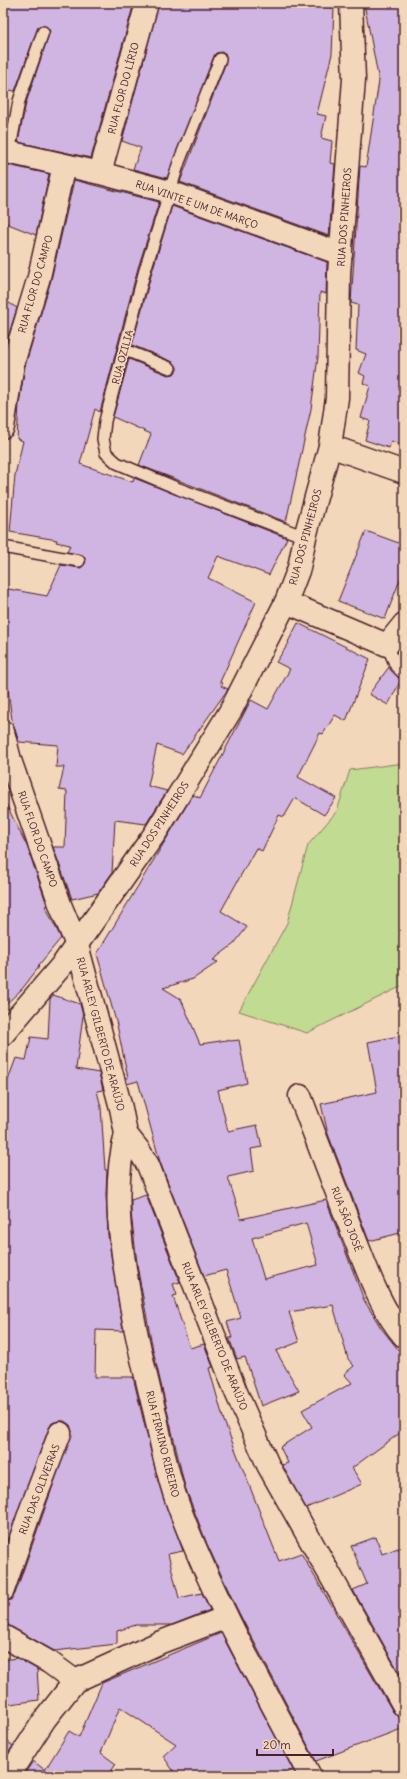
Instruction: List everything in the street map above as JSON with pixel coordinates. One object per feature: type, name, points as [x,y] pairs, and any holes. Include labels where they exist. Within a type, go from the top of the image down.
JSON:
[{"type":"street","name":"RUA FLOR DO LÍRIO","points":[[100,173],[147,3]]},
{"type":"street","name":"RUA DOS PINHEIROS","points":[[3,1034],[77,945],[156,832],[231,710],[286,602],[299,568],[305,537],[330,446],[336,398],[341,254],[354,79],[351,3]]},
{"type":"street","name":"RUA VINTE E UM DE MARÇO","points":[[6,152],[64,164],[170,192],[341,254]]},
{"type":"street","name":"RUA FLOR DO CAMPO","points":[[3,427],[13,363],[39,277],[64,164]]},
{"type":"street","points":[[330,446],[404,472]]},
{"type":"street","points":[[286,602],[387,645],[404,624]]},
{"type":"street","name":"RUA FLOR DO CAMPO","points":[[3,732],[10,760],[61,907],[77,945]]},
{"type":"street","name":"RUA ARLEY GILBERTO DE ARAÚJO","points":[[77,945],[122,1108],[126,1134],[148,1165],[236,1392],[268,1465],[402,1697]]},
{"type":"street","name":"RUA SÃO JOSÉ","points":[[300,1096],[342,1206],[378,1294],[393,1324],[404,1336]]},
{"type":"street","name":"RUA FIRMINO RIBEIRO","points":[[126,1134],[119,1166],[119,1202],[123,1258],[133,1318],[170,1480],[181,1515],[227,1617],[310,1776]]},
{"type":"street","name":"RUA DAS OLIVEIRAS","points":[[3,1590],[31,1508],[60,1433]]},
{"type":"street","points":[[8,1776],[45,1719],[75,1681],[161,1642],[227,1617]]},
{"type":"street","points":[[3,1636],[49,1662],[75,1681]]},
{"type":"lane","points":[[6,152],[19,101],[43,32]]},
{"type":"lane","name":"RUA OZILIA","points":[[220,59],[179,162],[145,270],[105,421],[103,438],[106,453],[117,463],[305,537]]},
{"type":"lane","points":[[125,350],[170,368]]},
{"type":"lane","points":[[3,547],[79,561]]},
{"type":"lane","points":[[387,645],[396,666],[404,674]]},
{"type":"green space","points":[[404,763],[404,985],[307,1033],[239,1011],[287,923],[308,845],[337,811],[350,770]]},
{"type":"building","points":[[3,3],[134,3],[91,158],[18,142],[26,103],[50,31],[46,26],[38,27],[15,91],[3,89]]},
{"type":"building","points":[[159,3],[295,3],[334,8],[332,54],[317,114],[326,116],[321,138],[332,141],[330,163],[335,164],[329,236],[180,182],[226,62],[226,55],[222,52],[216,53],[214,56],[167,178],[133,169],[141,148],[122,141]]},
{"type":"building","points":[[364,3],[404,3],[404,446],[391,441],[389,448],[365,440],[370,421],[361,418],[370,386],[363,383],[365,376],[359,373],[366,354],[356,350],[358,305],[351,303],[360,166],[366,167],[379,81]]},
{"type":"building","points":[[3,164],[49,174],[36,235],[3,222]]},
{"type":"building","points":[[74,180],[159,202],[138,268],[100,412],[95,409],[80,464],[133,482],[134,478],[287,538],[269,575],[218,556],[208,578],[256,602],[220,682],[223,683],[221,686],[228,689],[182,754],[157,745],[148,786],[167,791],[146,824],[115,820],[112,873],[98,893],[72,899],[53,847],[65,847],[67,791],[59,790],[64,767],[56,767],[58,745],[19,742],[12,720],[3,647],[3,588],[47,596],[61,565],[81,568],[86,562],[83,555],[67,552],[70,545],[56,542],[57,540],[10,532],[15,475],[23,441],[17,439],[19,404],[25,366],[51,280]]},
{"type":"building","points":[[172,206],[327,262],[326,294],[320,292],[318,357],[311,409],[286,522],[139,465],[151,434],[113,417],[129,359],[168,375],[174,374],[177,370],[177,367],[173,362],[132,345]]},
{"type":"building","points":[[3,299],[17,308],[3,353]]},
{"type":"building","points":[[366,531],[404,545],[404,569],[385,619],[338,601]]},
{"type":"building","points":[[298,623],[370,659],[346,721],[335,715],[323,734],[320,733],[298,777],[336,798],[324,815],[295,798],[284,817],[279,815],[262,851],[256,848],[221,911],[247,927],[234,944],[213,960],[218,962],[193,979],[163,988],[181,999],[200,1044],[227,1040],[239,1040],[247,1083],[218,1090],[228,1131],[257,1125],[262,1147],[251,1149],[254,1171],[228,1177],[241,1219],[326,1200],[364,1300],[381,1328],[404,1357],[404,1430],[352,1468],[362,1484],[306,1508],[282,1465],[288,1463],[280,1447],[312,1427],[302,1410],[352,1383],[344,1374],[354,1366],[348,1359],[333,1305],[289,1312],[299,1342],[276,1351],[299,1391],[261,1406],[245,1357],[237,1359],[229,1338],[232,1338],[227,1322],[241,1318],[226,1270],[204,1276],[160,1162],[138,1081],[127,1084],[126,1078],[128,1078],[117,1025],[97,954],[191,798],[194,795],[200,798],[251,700],[268,709],[290,669],[276,662],[289,643],[288,642]],"holes":[[[306,1223],[318,1265],[264,1279],[252,1238]]]},
{"type":"building","points":[[389,667],[401,680],[388,705],[369,694]]},
{"type":"building","points":[[3,798],[27,846],[47,905],[45,906],[61,938],[38,966],[39,967],[22,989],[3,1007]]},
{"type":"building","points":[[53,995],[80,1004],[83,1016],[76,1069],[99,1073],[103,1090],[97,1091],[101,1107],[105,1170],[107,1170],[106,1194],[108,1235],[123,1331],[96,1330],[95,1377],[133,1377],[158,1481],[183,1551],[168,1554],[179,1598],[202,1593],[210,1610],[172,1625],[136,1625],[117,1631],[117,1644],[54,1651],[8,1625],[3,1607],[3,1602],[11,1600],[15,1594],[72,1431],[70,1425],[64,1421],[52,1423],[49,1428],[3,1552],[3,1078],[8,1080],[16,1058],[26,1060],[31,1037],[48,1039],[50,999]]},
{"type":"building","points":[[404,1035],[404,1232],[369,1241],[328,1134],[321,1104],[377,1092],[368,1042]]},
{"type":"building","points":[[146,1195],[180,1282],[173,1284],[177,1295],[173,1296],[190,1348],[204,1344],[213,1367],[209,1368],[224,1421],[279,1561],[301,1553],[393,1712],[398,1717],[404,1718],[404,1728],[316,1761],[237,1609],[207,1544],[185,1487],[153,1350],[138,1271],[131,1213],[131,1200]]},
{"type":"building","points":[[376,1537],[382,1554],[398,1548],[404,1561],[404,1681],[353,1590],[367,1584],[351,1546]]},
{"type":"building","points":[[221,1633],[293,1770],[277,1776],[177,1776],[163,1756],[176,1744],[120,1707],[101,1753],[116,1764],[108,1776],[23,1776],[33,1761],[45,1770],[69,1731],[79,1737],[102,1683]]},
{"type":"building","points":[[17,1658],[37,1669],[39,1700],[3,1705],[3,1660]]},
{"type":"building","points":[[3,1739],[13,1746],[3,1761]]}]
